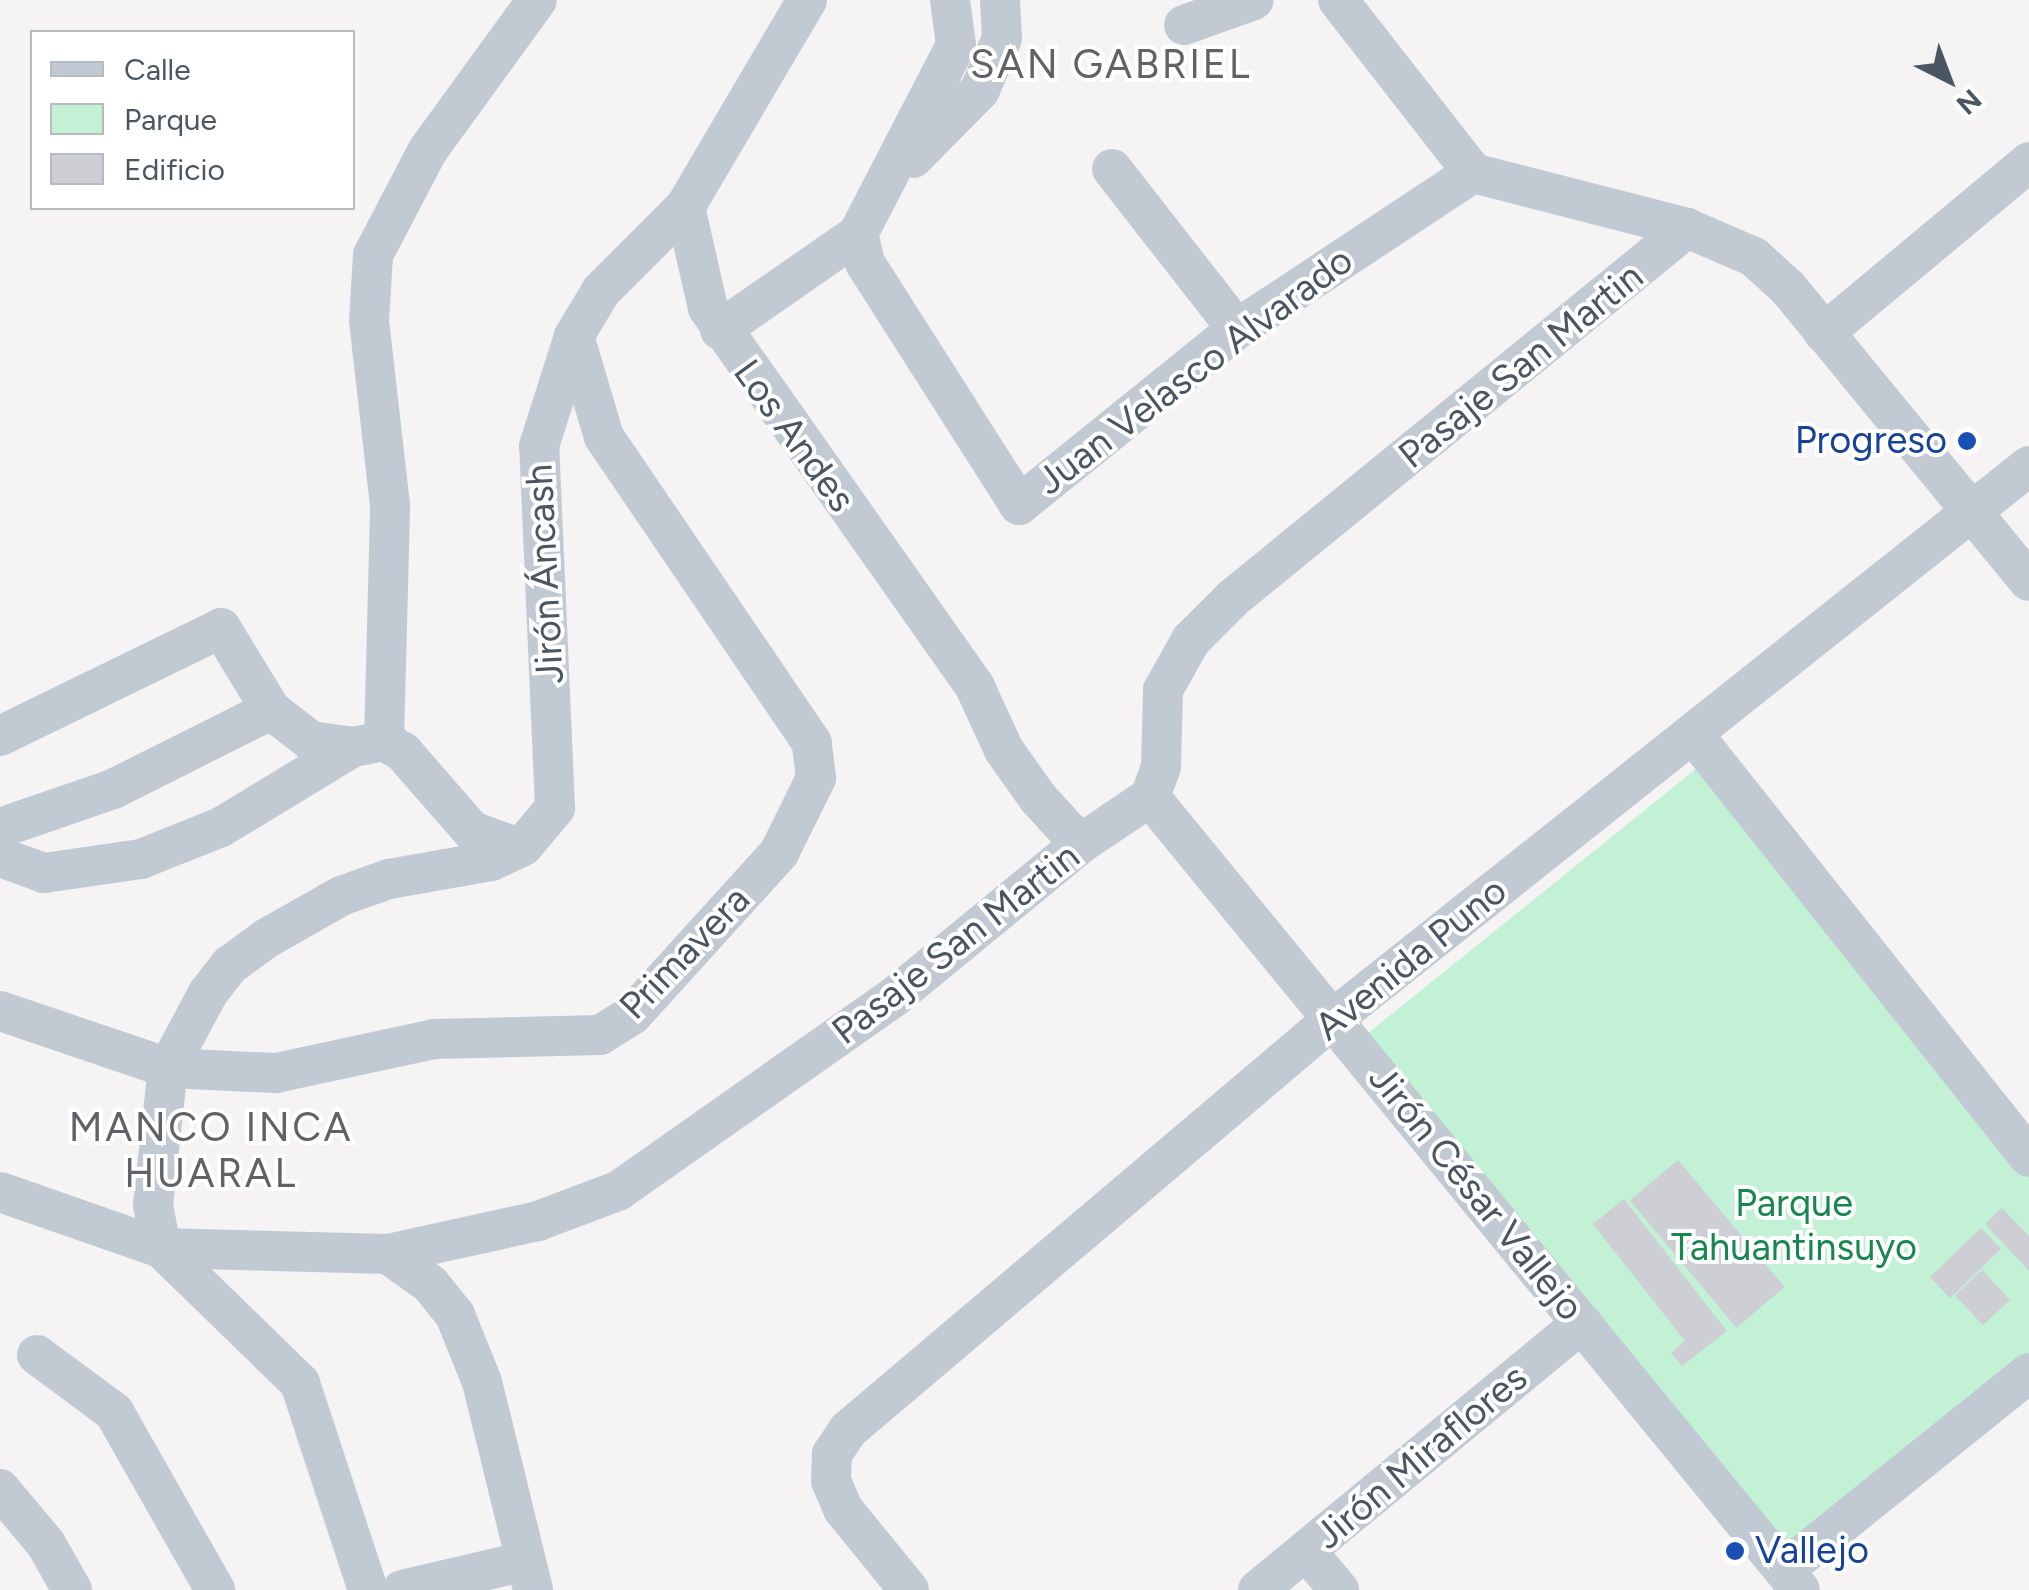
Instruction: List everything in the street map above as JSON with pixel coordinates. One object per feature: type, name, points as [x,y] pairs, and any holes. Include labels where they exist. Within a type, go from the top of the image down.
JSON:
[{"type":"street","points":[[380,747],[390,505],[369,321],[373,255],[428,150],[537,0]]},
{"type":"street","points":[[685,207],[808,0]]},
{"type":"street","points":[[720,330],[858,234],[956,45],[950,0]]},
{"type":"street","points":[[875,196],[980,90],[1002,38],[1000,0]]},
{"type":"street","points":[[1184,25],[1254,0]]},
{"type":"street","points":[[1338,0],[1473,173],[1687,228],[1754,257],[1824,333],[2029,581]]},
{"type":"street","points":[[1824,333],[2029,162]]},
{"type":"street","points":[[1112,168],[1237,328]]},
{"type":"street","name":"Juan Velasco Alvarado","points":[[858,234],[865,263],[1019,504],[1237,328],[1473,173]]},
{"type":"street","name":"Los Andes","points":[[685,207],[708,308],[720,330],[975,687],[1004,750],[1038,798],[1080,844]]},
{"type":"street","name":"Jirón Áncash","points":[[519,848],[555,808],[538,446],[574,336],[601,291],[685,207]]},
{"type":"street","name":"Pasaje San Martin","points":[[0,1192],[161,1248],[388,1254],[538,1222],[618,1191],[894,998],[1080,844],[1150,797],[1161,767],[1163,690],[1191,640],[1233,598],[1687,228]]},
{"type":"street","name":"Primavera","points":[[0,1011],[168,1068],[276,1072],[434,1038],[600,1035],[632,1016],[779,853],[802,816],[816,778],[812,743],[779,685],[604,437],[574,336]]},
{"type":"street","name":"Avenida Puno","points":[[909,1590],[843,1509],[832,1482],[832,1454],[848,1430],[1333,1019],[2029,466]]},
{"type":"street","points":[[0,736],[222,628],[271,710],[311,741],[380,747],[472,831],[519,848]]},
{"type":"street","points":[[0,828],[113,790],[271,710]]},
{"type":"street","points":[[1693,734],[2021,1133]]},
{"type":"street","points":[[0,858],[44,872],[141,860],[222,828],[380,747]]},
{"type":"street","name":"Jirón César Vallejo","points":[[1150,797],[1792,1580]]},
{"type":"street","points":[[368,1590],[300,1383],[161,1248],[154,1204],[168,1068],[208,993],[230,965],[267,938],[341,896],[390,880],[491,861],[519,848]]},
{"type":"street","points":[[388,1254],[430,1284],[455,1315],[482,1382],[530,1576],[402,1590]]},
{"type":"street","name":"Jirón Miraflores","points":[[1258,1590],[1582,1323]]},
{"type":"street","points":[[37,1355],[114,1412],[215,1590]]},
{"type":"street","points":[[1792,1580],[2029,1373]]},
{"type":"street","points":[[0,1489],[46,1544],[72,1590]]},
{"type":"street","points":[[1307,1552],[1339,1590]]},
{"type":"green space","name":"Parque Tahuantinsuyo","points":[[1697,768],[2029,1176],[2029,1355],[1782,1551],[1367,1034]]},
{"type":"building","points":[[1678,1160],[1785,1287],[1736,1328],[1630,1200]]},
{"type":"building","points":[[1624,1199],[1727,1331],[1682,1366],[1671,1353],[1685,1341],[1593,1224]]},
{"type":"building","points":[[2002,1208],[2029,1236],[2029,1271],[1985,1224]]},
{"type":"building","points":[[1981,1228],[2001,1249],[1950,1298],[1930,1277]]},
{"type":"building","points":[[1982,1270],[2010,1300],[1983,1325],[1955,1295]]},
{"type":"place","name":"Progreso","points":[[1967,441]]},
{"type":"place","name":"Vallejo","points":[[1735,1551]]},
{"type":"district","name":"SAN GABRIEL","points":[[1111,64]]},
{"type":"district","name":"MANCO INCA HUARAL","points":[[211,1150]]}]
